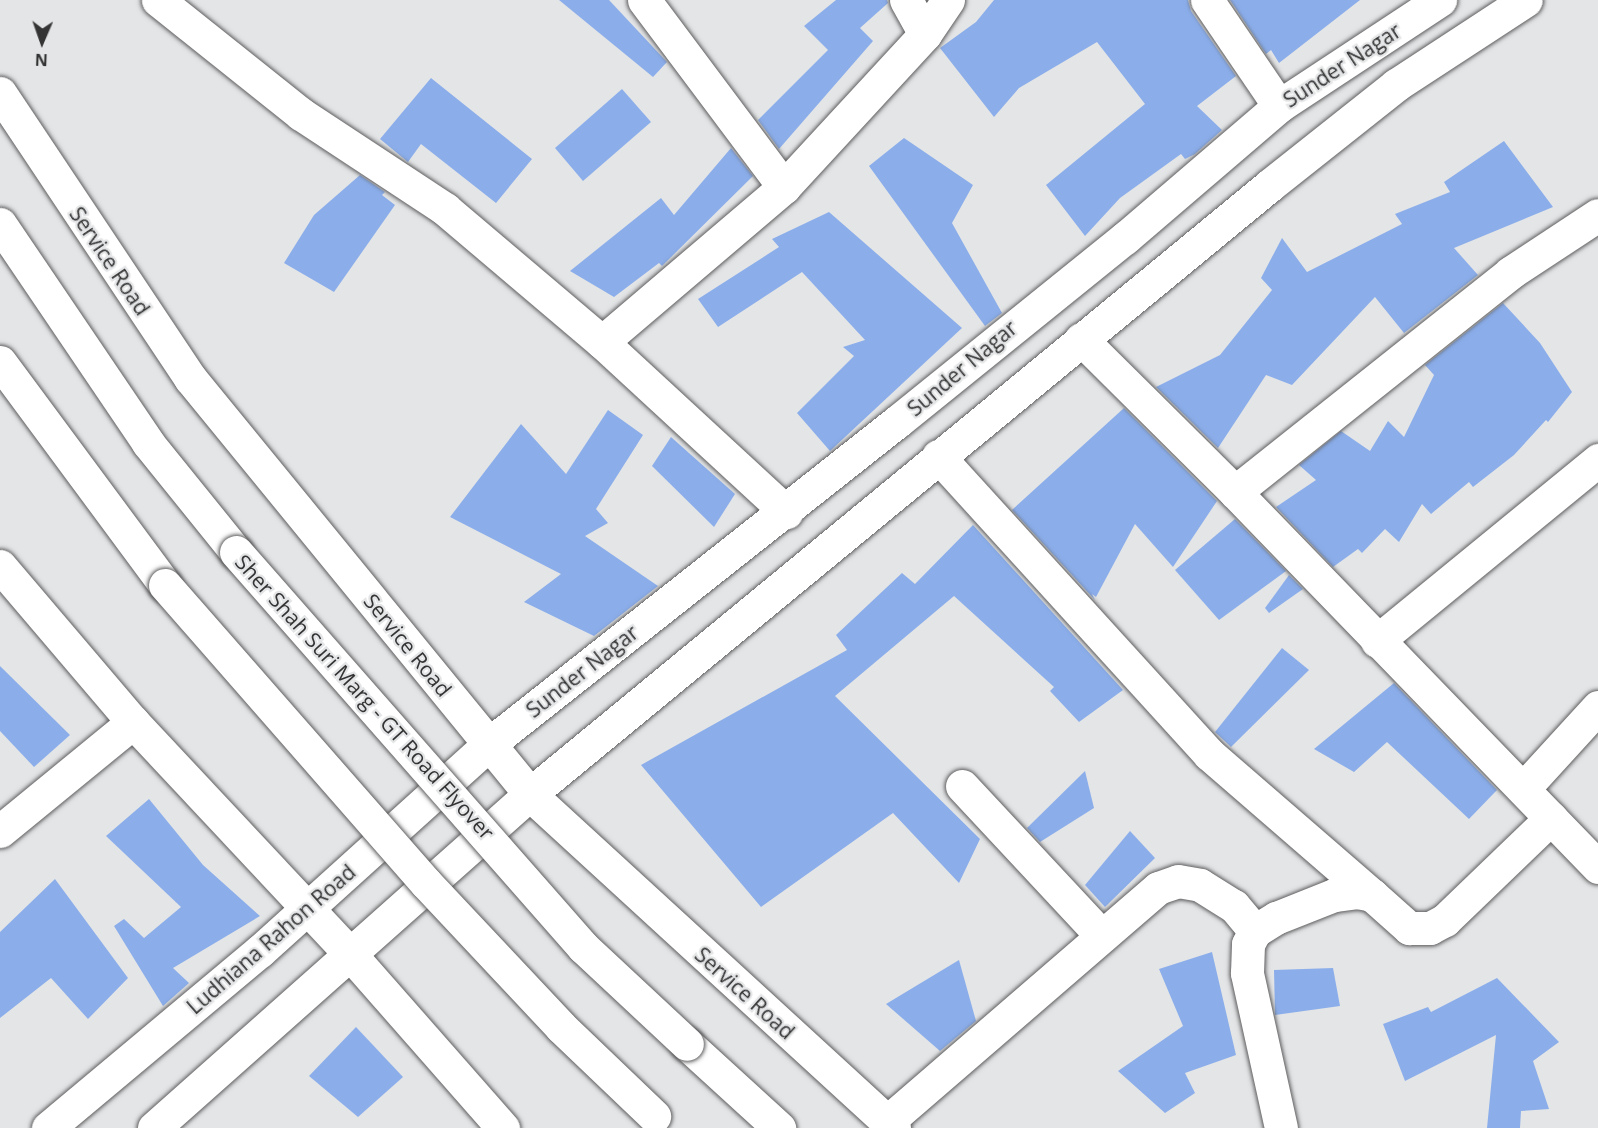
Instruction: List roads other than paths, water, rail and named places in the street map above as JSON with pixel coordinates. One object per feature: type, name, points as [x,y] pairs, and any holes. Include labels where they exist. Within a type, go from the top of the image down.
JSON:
[{"type":"main road","points":[[158,0],[301,114],[445,209],[602,342],[786,512]]},
{"type":"main road","points":[[644,0],[784,187]]},
{"type":"main road","points":[[906,0],[925,34]]},
{"type":"main road","points":[[602,342],[784,187],[925,34],[948,0]]},
{"type":"main road","points":[[1208,0],[1279,106]]},
{"type":"main road","name":"Sunder Nagar","points":[[489,744],[786,512],[1125,238],[1279,106],[1440,0]]},
{"type":"main road","points":[[154,1128],[530,794],[938,456],[1396,85],[1526,0]]},
{"type":"main road","name":"Service Road","points":[[0,93],[190,378],[530,794],[891,1125]]},
{"type":"main road","points":[[1235,492],[1500,280],[1598,214]]},
{"type":"main road","name":"Sher Shah Suri Marg - GT Road Flyover","points":[[0,224],[148,443],[236,552],[584,947],[779,1128]]},
{"type":"main road","points":[[1081,339],[1235,492],[1598,867]]},
{"type":"main road","points":[[0,362],[165,585],[426,884],[561,1027],[661,1122]]},
{"type":"main road","points":[[938,456],[1209,754],[1409,928],[1430,928],[1445,920],[1551,818]]},
{"type":"main road","points":[[1377,641],[1598,460]]},
{"type":"main road","points":[[0,566],[133,722],[350,954],[496,1126]]},
{"type":"main road","points":[[1523,789],[1598,707]]},
{"type":"main road","points":[[0,831],[133,722]]},
{"type":"main road","name":"Ludhiana Rahon Road","points":[[48,1128],[307,909],[489,744]]},
{"type":"main road","points":[[962,786],[1100,934]]},
{"type":"main road","points":[[891,1125],[1100,934],[1158,888],[1178,881],[1217,892],[1255,931]]},
{"type":"main road","points":[[1281,1128],[1246,973],[1248,944],[1255,931],[1276,918],[1334,895],[1357,892],[1372,896]]}]
